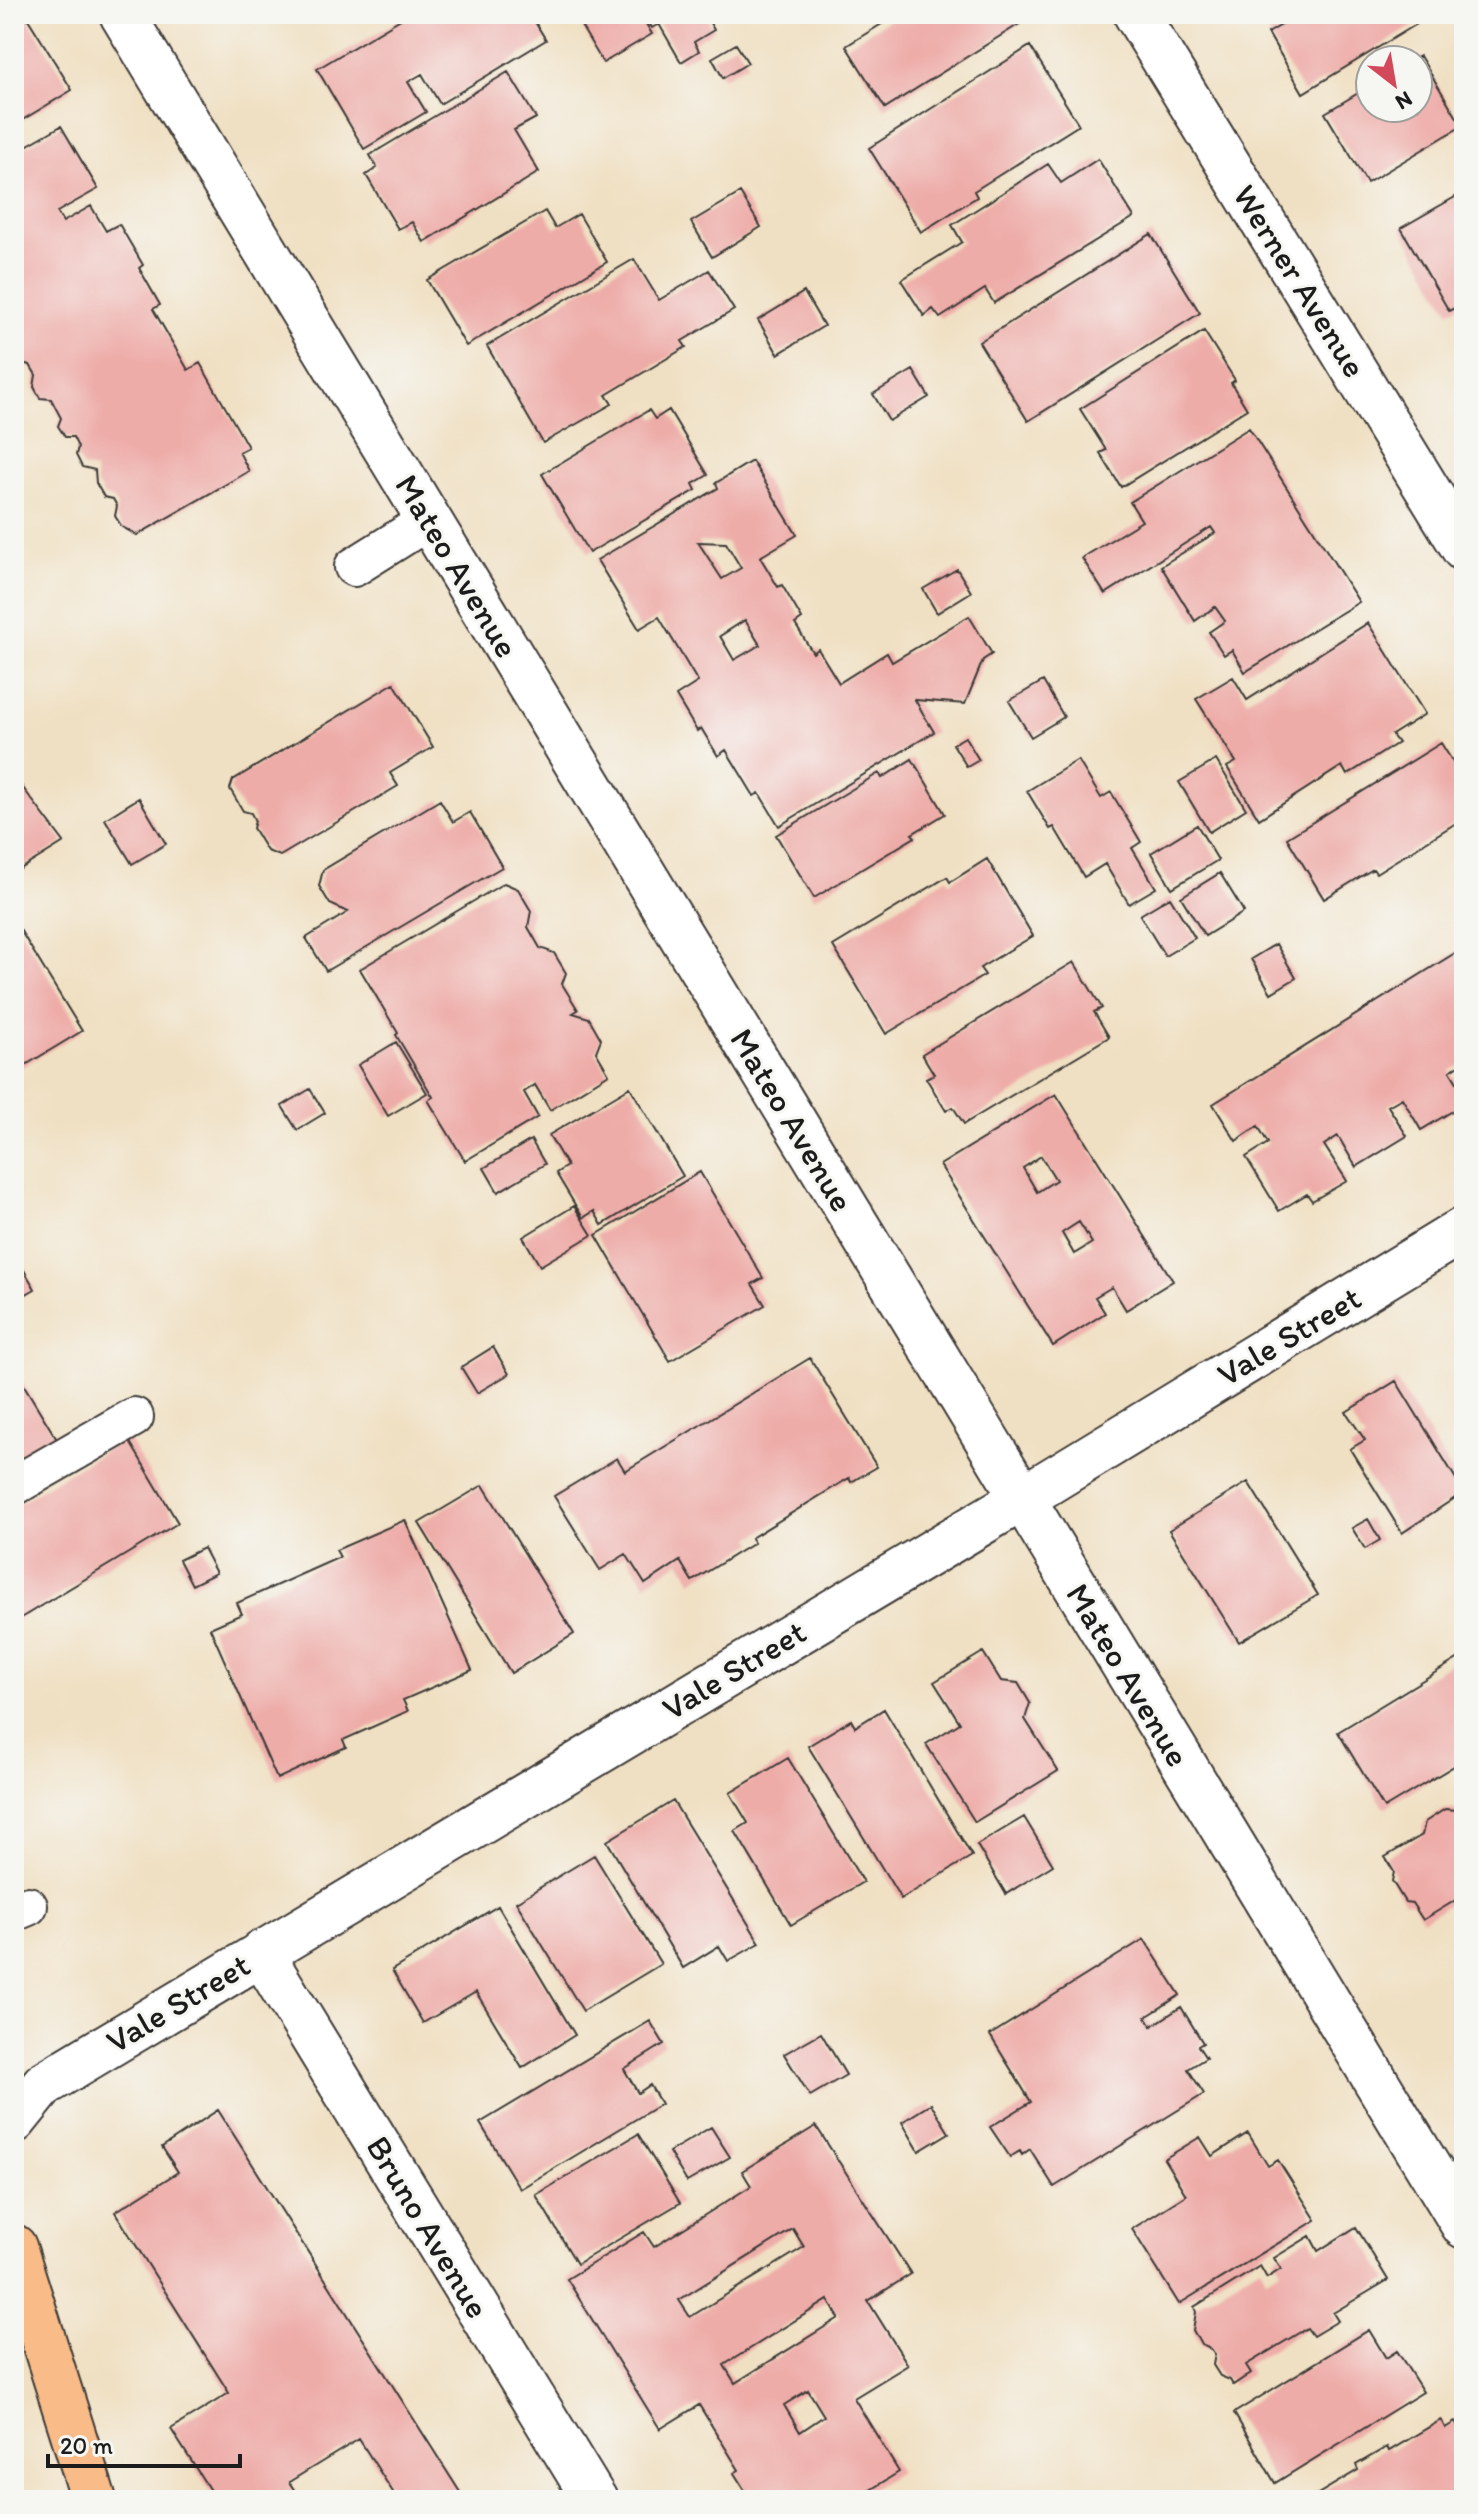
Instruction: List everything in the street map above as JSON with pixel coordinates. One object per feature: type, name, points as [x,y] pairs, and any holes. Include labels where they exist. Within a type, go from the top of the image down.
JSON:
[{"type":"main road","points":[[14,2247],[94,2500]]},
{"type":"street","name":"Mateo Avenue","points":[[122,14],[1464,2226]]},
{"type":"street","name":"Werner Avenue","points":[[1136,14],[1464,549]]},
{"type":"street","name":"Vale Street","points":[[14,2121],[44,2084],[1021,1499],[1464,1229]]},
{"type":"street","name":"Bruno Avenue","points":[[261,1953],[595,2500]]},
{"type":"lane","points":[[354,567],[429,520]]},
{"type":"lane","points":[[14,1486],[134,1417]]},
{"type":"building","points":[[14,14],[25,14],[72,90],[14,125]]},
{"type":"building","points":[[409,14],[530,14],[546,40],[440,104],[422,74],[408,82],[426,112],[364,149],[317,69]]},
{"type":"building","points":[[586,14],[640,14],[652,34],[603,63],[577,19]]},
{"type":"building","points":[[644,14],[705,14],[714,30],[694,42],[699,51],[681,62],[659,24],[652,28]]},
{"type":"building","points":[[898,14],[1015,14],[1021,23],[885,108],[846,46]]},
{"type":"building","points":[[1300,14],[1411,14],[1417,24],[1384,44],[1354,44],[1354,62],[1303,93],[1268,33]]},
{"type":"building","points":[[736,44],[748,63],[723,78],[712,58]]},
{"type":"building","points":[[1030,46],[1079,125],[974,191],[977,197],[921,232],[869,148]]},
{"type":"building","points":[[508,72],[536,118],[514,130],[539,172],[424,242],[412,222],[398,229],[366,175],[377,168],[370,155]]},
{"type":"building","points":[[1434,79],[1462,126],[1367,183],[1325,113],[1354,96],[1354,124],[1434,124]]},
{"type":"building","points":[[61,126],[98,189],[57,212],[63,222],[91,206],[106,231],[119,224],[143,265],[139,268],[160,305],[153,309],[188,370],[200,363],[248,447],[239,452],[249,471],[137,535],[122,527],[115,516],[117,506],[113,499],[104,497],[96,483],[95,470],[82,467],[73,437],[65,437],[58,426],[61,418],[51,399],[40,398],[34,387],[36,375],[30,365],[21,363],[16,354],[14,153]]},
{"type":"building","points":[[1098,159],[1134,217],[994,303],[985,289],[940,318],[933,309],[924,316],[901,280],[962,242],[952,225],[1048,164],[1061,183]]},
{"type":"building","points":[[1464,192],[1464,303],[1449,311],[1401,228]]},
{"type":"building","points":[[740,193],[761,227],[712,257],[691,222]]},
{"type":"building","points":[[545,211],[555,228],[579,214],[607,262],[466,346],[427,280]]},
{"type":"building","points":[[1151,234],[1200,313],[1028,421],[979,342]]},
{"type":"building","points":[[634,259],[659,300],[709,270],[734,310],[682,341],[686,347],[606,395],[612,404],[543,443],[487,346]]},
{"type":"building","points":[[804,292],[824,326],[778,354],[758,320]]},
{"type":"building","points":[[1204,331],[1235,380],[1231,383],[1247,409],[1121,487],[1100,453],[1106,450],[1080,409]]},
{"type":"building","points":[[913,370],[929,397],[889,421],[873,394]]},
{"type":"building","points":[[649,410],[655,419],[669,410],[708,475],[693,484],[696,490],[589,553],[542,474]]},
{"type":"building","points":[[1249,428],[1359,602],[1245,672],[1232,650],[1224,655],[1209,632],[1225,621],[1215,607],[1195,621],[1161,566],[1215,533],[1211,527],[1105,594],[1082,558],[1142,521],[1130,502]]},
{"type":"building","points":[[752,461],[797,535],[760,557],[778,587],[782,585],[802,619],[795,624],[813,653],[818,649],[839,683],[887,653],[892,662],[969,616],[992,654],[983,660],[965,704],[915,700],[934,732],[779,826],[759,793],[754,796],[726,750],[718,756],[701,728],[697,731],[676,696],[698,682],[659,617],[639,629],[597,560],[718,488],[716,483]],"holes":[[[698,542],[726,543],[741,568],[722,579]],[[745,620],[760,645],[734,660],[720,636]]]},
{"type":"building","points":[[957,569],[971,592],[937,613],[923,589]]},
{"type":"building","points":[[1368,623],[1425,714],[1392,735],[1398,743],[1347,775],[1342,766],[1259,819],[1227,767],[1236,762],[1196,699],[1233,677],[1247,700]]},
{"type":"building","points":[[1043,681],[1064,717],[1031,737],[1009,701]]},
{"type":"building","points":[[394,683],[433,747],[390,773],[398,786],[280,856],[267,851],[253,828],[255,821],[251,813],[243,811],[230,789],[233,780]]},
{"type":"building","points":[[965,737],[979,760],[967,767],[953,744]]},
{"type":"building","points":[[1441,743],[1464,780],[1464,818],[1376,873],[1373,869],[1324,899],[1287,838]]},
{"type":"building","points":[[912,759],[945,814],[912,834],[915,837],[814,898],[776,835],[879,773],[882,778]]},
{"type":"building","points":[[1078,760],[1101,798],[1111,792],[1141,842],[1132,848],[1156,888],[1129,904],[1105,864],[1084,877],[1054,827],[1050,829],[1027,791]]},
{"type":"building","points":[[1216,760],[1246,809],[1209,832],[1179,782]]},
{"type":"building","points":[[14,776],[64,842],[14,873]]},
{"type":"building","points":[[139,798],[166,844],[132,864],[105,819]]},
{"type":"building","points":[[440,800],[453,822],[470,812],[502,867],[326,971],[306,938],[348,912],[330,904],[319,886],[323,870]]},
{"type":"building","points":[[1197,825],[1218,860],[1172,888],[1151,853]]},
{"type":"building","points":[[987,859],[1033,936],[980,968],[985,975],[886,1034],[833,946],[947,877],[950,882]]},
{"type":"building","points":[[1220,873],[1244,912],[1205,936],[1181,897]]},
{"type":"building","points":[[504,883],[518,889],[531,911],[528,927],[540,948],[554,953],[566,973],[562,984],[578,1010],[573,1013],[589,1018],[601,1039],[596,1052],[609,1074],[550,1110],[535,1085],[524,1092],[538,1117],[465,1161],[428,1100],[433,1097],[360,969]]},
{"type":"building","points":[[1170,897],[1195,938],[1165,956],[1140,915]]},
{"type":"building","points":[[14,920],[82,1031],[14,1072]]},
{"type":"building","points":[[1276,944],[1296,978],[1271,993],[1251,959]]},
{"type":"building","points":[[1463,948],[1464,1062],[1450,1071],[1464,1094],[1464,1104],[1421,1130],[1402,1098],[1388,1106],[1407,1136],[1356,1167],[1338,1136],[1324,1145],[1347,1181],[1312,1201],[1307,1194],[1279,1211],[1246,1157],[1268,1143],[1258,1126],[1236,1141],[1213,1104]]},
{"type":"building","points":[[1074,962],[1102,1008],[1094,1012],[1109,1037],[964,1124],[953,1107],[946,1111],[926,1078],[934,1074],[922,1054]]},
{"type":"building","points":[[396,1042],[427,1093],[388,1116],[358,1065]]},
{"type":"building","points":[[630,1087],[683,1176],[602,1225],[594,1211],[583,1218],[556,1173],[567,1166],[549,1135]]},
{"type":"building","points":[[310,1089],[325,1113],[297,1130],[282,1106]]},
{"type":"building","points":[[1056,1094],[1173,1281],[1126,1310],[1112,1287],[1095,1297],[1105,1313],[1053,1346],[940,1165]],"holes":[[[1041,1156],[1056,1180],[1037,1192],[1023,1168]],[[1079,1222],[1092,1243],[1074,1254],[1062,1233]]]},
{"type":"building","points":[[531,1140],[545,1164],[498,1192],[484,1168]]},
{"type":"building","points":[[700,1172],[763,1278],[752,1284],[765,1305],[670,1361],[596,1235]]},
{"type":"building","points":[[574,1206],[592,1235],[540,1266],[523,1237]]},
{"type":"building","points":[[14,1253],[35,1289],[14,1301]]},
{"type":"building","points":[[493,1347],[509,1374],[477,1393],[461,1367]]},
{"type":"building","points":[[810,1358],[877,1467],[851,1482],[849,1478],[751,1538],[754,1543],[692,1581],[680,1561],[645,1584],[626,1554],[600,1570],[554,1496],[617,1458],[625,1471]]},
{"type":"building","points":[[14,1373],[59,1443],[14,1470]]},
{"type":"building","points":[[1396,1381],[1464,1492],[1402,1533],[1350,1449],[1365,1440],[1346,1412]]},
{"type":"building","points":[[127,1437],[178,1523],[14,1622],[14,1506]]},
{"type":"building","points":[[1248,1482],[1318,1595],[1239,1642],[1169,1530]]},
{"type":"building","points":[[483,1485],[574,1634],[511,1673],[419,1523]]},
{"type":"building","points":[[1368,1519],[1380,1540],[1365,1549],[1352,1528]]},
{"type":"building","points":[[405,1520],[472,1670],[403,1700],[408,1711],[343,1740],[346,1747],[277,1779],[210,1628],[242,1614],[237,1603],[340,1557],[336,1550]]},
{"type":"building","points":[[203,1548],[216,1573],[192,1585],[179,1560]]},
{"type":"building","points":[[983,1652],[1001,1681],[1018,1683],[1030,1703],[1025,1719],[1058,1771],[975,1822],[926,1744],[960,1723],[934,1682]]},
{"type":"building","points":[[1464,1655],[1464,1760],[1384,1808],[1338,1732]]},
{"type":"building","points":[[884,1709],[972,1856],[901,1899],[808,1746],[851,1720],[855,1727]]},
{"type":"building","points":[[788,1758],[863,1882],[791,1925],[735,1831],[748,1823],[730,1793]]},
{"type":"building","points":[[673,1801],[760,1943],[728,1961],[719,1946],[683,1968],[607,1841]]},
{"type":"building","points":[[1445,1809],[1457,1810],[1464,1822],[1464,1895],[1423,1920],[1412,1903],[1405,1902],[1392,1881],[1394,1872],[1385,1857],[1422,1835],[1425,1822]]},
{"type":"building","points":[[1024,1817],[1053,1865],[1006,1894],[977,1845]]},
{"type":"building","points":[[594,1855],[661,1964],[583,2011],[516,1902]]},
{"type":"building","points":[[498,1906],[575,2035],[522,2068],[476,1992],[423,2023],[392,1970]]},
{"type":"building","points":[[1144,1939],[1180,1995],[1146,2017],[1152,2026],[1181,2007],[1203,2043],[1198,2046],[1206,2058],[1188,2069],[1204,2094],[1054,2187],[1030,2149],[1022,2155],[1020,2151],[1010,2157],[990,2127],[1031,2102],[990,2035]]},
{"type":"building","points":[[650,2021],[664,2044],[624,2069],[638,2093],[650,2085],[661,2104],[520,2189],[480,2123]]},
{"type":"building","points":[[821,2033],[846,2075],[810,2096],[784,2054]]},
{"type":"building","points":[[931,2104],[949,2133],[919,2151],[902,2122]]},
{"type":"building","points":[[218,2110],[465,2500],[398,2500],[359,2439],[289,2482],[301,2500],[216,2500],[171,2429],[229,2393],[115,2212],[178,2172],[162,2147]]},
{"type":"building","points":[[816,2126],[911,2274],[868,2301],[908,2365],[854,2398],[899,2472],[854,2500],[751,2500],[734,2473],[739,2470],[699,2405],[660,2429],[567,2279],[644,2232],[654,2247],[751,2186],[742,2171]],"holes":[[[793,2229],[804,2247],[690,2317],[679,2300]],[[828,2300],[839,2318],[735,2383],[724,2365]],[[808,2390],[824,2416],[800,2432],[784,2405]]]},
{"type":"building","points":[[711,2127],[730,2157],[687,2182],[669,2152]]},
{"type":"building","points":[[1248,2133],[1268,2166],[1278,2160],[1316,2220],[1179,2304],[1132,2229],[1186,2195],[1164,2159],[1200,2137],[1212,2156]]},
{"type":"building","points":[[638,2134],[680,2203],[577,2264],[536,2195]]},
{"type":"building","points":[[1356,2227],[1388,2280],[1333,2313],[1338,2321],[1313,2336],[1307,2328],[1246,2365],[1251,2373],[1233,2385],[1230,2380],[1220,2376],[1213,2365],[1215,2354],[1201,2345],[1193,2330],[1194,2307],[1260,2266],[1267,2278],[1281,2269],[1274,2258],[1310,2236],[1318,2251]]},
{"type":"building","points":[[1369,2330],[1386,2358],[1397,2351],[1423,2392],[1275,2483],[1234,2413]]},
{"type":"building","points":[[1441,2420],[1445,2428],[1455,2422],[1464,2437],[1464,2500],[1308,2500],[1358,2470],[1356,2465],[1387,2447],[1389,2451]]}]
